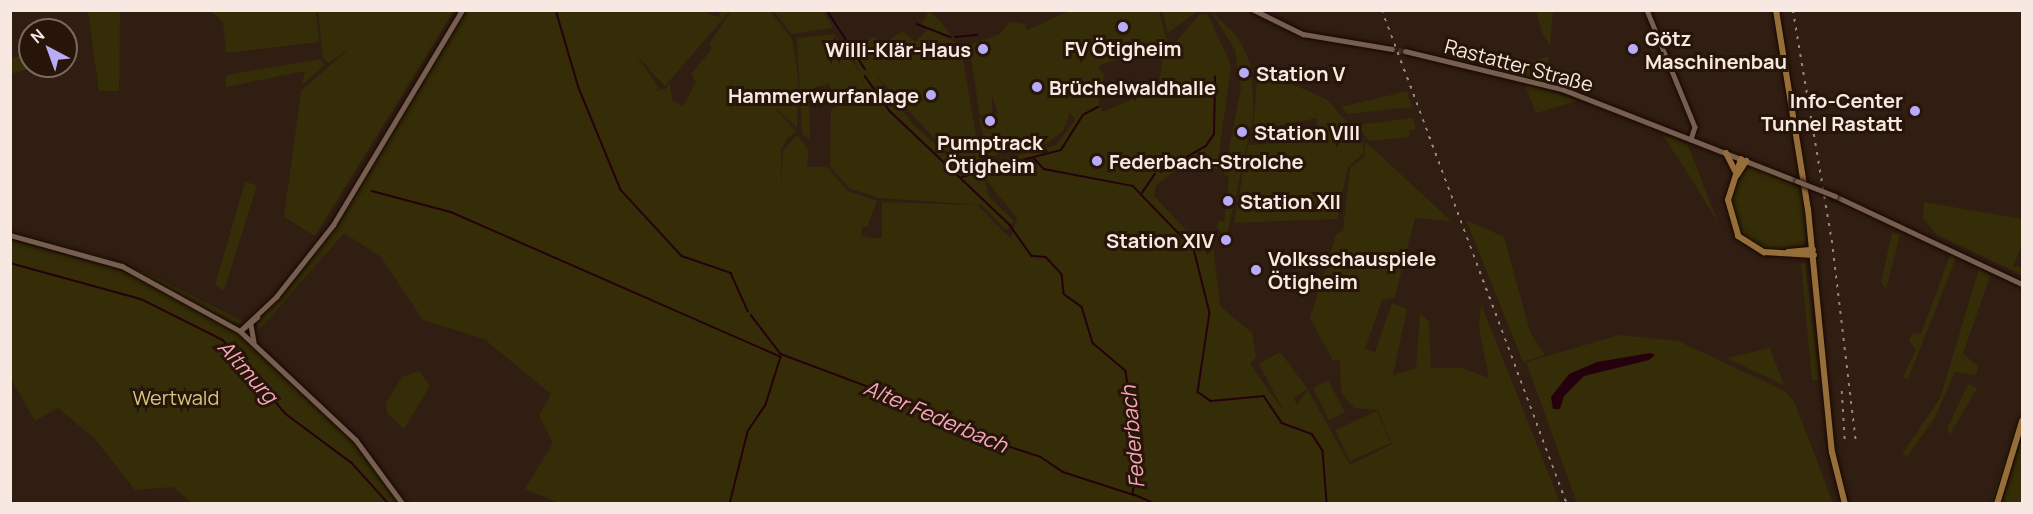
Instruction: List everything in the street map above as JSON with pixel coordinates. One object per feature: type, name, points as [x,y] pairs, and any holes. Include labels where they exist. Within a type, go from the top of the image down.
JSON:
[{"type":"main road","points":[[1776,10],[1811,233],[1832,452],[1845,504]]},
{"type":"main road","points":[[1726,153],[1735,171]]},
{"type":"main road","points":[[1743,160],[1735,171],[1728,212],[1738,236],[1754,248],[1785,253],[1813,252]]},
{"type":"main road","points":[[1733,181],[1743,160]]},
{"type":"main road","points":[[1785,253],[1800,248],[1811,233]]},
{"type":"main road","points":[[1800,248],[1813,252]]},
{"type":"main road","points":[[1997,504],[2022,421]]},
{"type":"street","points":[[240,331],[260,312],[344,209],[462,10]]},
{"type":"street","points":[[1254,10],[1303,34],[1392,49]]},
{"type":"street","points":[[1647,10],[1694,123],[1691,139]]},
{"type":"street","name":"Rastatter Straße","points":[[1405,51],[1562,89],[1835,196],[2022,284]]},
{"type":"street","points":[[10,235],[122,266],[240,331],[356,440],[403,504]]},
{"type":"street","points":[[240,331],[252,325],[260,312]]},
{"type":"street","points":[[252,325],[254,342]]},
{"type":"green space","points":[[1162,10],[1198,11],[1168,33]]},
{"type":"green space","points":[[88,11],[120,11],[119,91],[99,91]]},
{"type":"green space","points":[[211,11],[316,11],[319,42],[226,53],[223,22]]},
{"type":"green space","points":[[318,11],[454,11],[315,236],[284,217],[301,91],[350,48],[328,63],[323,58]]},
{"type":"green space","points":[[466,11],[701,11],[719,17],[720,11],[730,11],[665,86],[636,55],[659,88],[654,91],[665,89],[670,83],[672,100],[683,106],[696,82],[691,74],[712,49],[709,44],[731,11],[770,11],[792,39],[798,76],[797,128],[776,110],[796,131],[787,139],[781,150],[781,188],[783,150],[797,135],[809,150],[807,167],[827,167],[848,191],[877,201],[867,227],[862,227],[862,236],[872,238],[882,238],[882,202],[977,205],[1011,239],[1017,218],[986,180],[988,163],[1056,145],[1075,120],[1070,112],[1063,131],[1046,144],[1016,145],[989,159],[979,118],[998,113],[992,95],[992,113],[980,116],[969,45],[1000,34],[1010,22],[1025,24],[1027,30],[1070,11],[1159,11],[1167,41],[1098,66],[1104,75],[1098,104],[1103,112],[1159,87],[1162,58],[1200,14],[1208,15],[1231,65],[1217,169],[1182,166],[1156,185],[1154,196],[1200,245],[1213,245],[1220,306],[1252,333],[1256,357],[1250,364],[1284,412],[1259,364],[1280,352],[1308,389],[1293,398],[1297,404],[1308,390],[1350,465],[1392,444],[1378,410],[1354,408],[1341,392],[1340,359],[1333,361],[1310,318],[1336,235],[1343,230],[1350,168],[1364,157],[1366,142],[1451,221],[1415,218],[1395,297],[1382,300],[1365,349],[1375,352],[1392,303],[1407,309],[1393,375],[1416,368],[1420,313],[1429,322],[1431,368],[1462,368],[1489,378],[1479,327],[1481,304],[1560,503],[559,503],[525,489],[553,443],[539,415],[551,394],[484,339],[423,320],[381,257],[344,233],[259,330],[256,323],[336,227]]},
{"type":"green space","points":[[774,11],[823,11],[833,28],[791,34]]},
{"type":"green space","points":[[929,11],[941,22],[954,40],[921,24]]},
{"type":"green space","points":[[1211,11],[1237,36],[1250,62],[1253,94],[1253,118],[1226,239],[1217,227],[1219,220],[1224,222],[1229,176],[1224,175],[1241,88],[1235,50]]},
{"type":"green space","points":[[1536,11],[1553,11],[1550,45],[1543,35]]},
{"type":"green space","points":[[928,29],[955,42],[963,60],[981,164],[967,168],[955,161],[875,74],[912,123],[961,169],[982,167],[989,197],[1014,221],[1006,230],[982,205],[879,198],[849,188],[830,167],[831,110],[841,103],[834,100],[829,83],[809,90],[810,139],[802,134],[797,38],[834,34],[861,74],[850,52],[875,36],[880,46],[903,31],[915,42]]},
{"type":"green space","points":[[1549,56],[1543,81],[1486,69],[1501,70]]},
{"type":"green space","points":[[18,57],[18,72],[11,74],[11,59]]},
{"type":"green space","points":[[321,59],[324,66],[302,85],[305,71],[226,87],[226,75]]},
{"type":"green space","points":[[1258,69],[1326,99],[1362,138],[1364,153],[1348,167],[1337,219],[1234,223],[1248,145],[1317,141],[1317,118],[1253,131]]},
{"type":"green space","points":[[1525,85],[1546,90],[1578,101],[1536,113]]},
{"type":"green space","points":[[1407,91],[1412,107],[1348,114],[1341,107]]},
{"type":"green space","points":[[1413,118],[1416,129],[1409,130],[1410,137],[1369,141],[1357,125]]},
{"type":"green space","points":[[1662,134],[1688,145],[1718,223],[1691,178]]},
{"type":"green space","points":[[1751,167],[1803,188],[1806,240],[1801,246],[1767,251],[1740,234],[1730,202],[1742,173]]},
{"type":"green space","points":[[245,182],[257,185],[224,291],[215,285]]},
{"type":"green space","points":[[1924,202],[2022,219],[2022,245],[2013,267],[2022,267],[2022,275],[1937,235],[1923,218]]},
{"type":"green space","points":[[1466,220],[1504,237],[1530,332],[1545,355],[1523,362]]},
{"type":"green space","points":[[11,231],[115,260],[159,279],[244,322],[235,324],[115,262]]},
{"type":"green space","points":[[1892,232],[1900,234],[1886,289],[1881,283]]},
{"type":"green space","name":"Wertwald","points":[[10,240],[116,269],[187,299],[240,333],[362,450],[400,503],[192,503],[173,487],[135,490],[95,439],[58,408],[35,421],[11,379]]},
{"type":"green space","points":[[1950,255],[1956,258],[1908,379],[1903,377],[1916,350],[1909,341],[1912,333],[1921,334]]},
{"type":"green space","points":[[1801,263],[1805,263],[1819,380],[1812,380]]},
{"type":"green space","points":[[1979,269],[1990,276],[1963,354],[1978,366],[1976,375],[1955,372],[1935,417],[1907,457],[1902,454],[1940,398]]},
{"type":"green space","points":[[1619,335],[1678,341],[1785,391],[1794,401],[1833,503],[1577,503],[1526,362]]},
{"type":"green space","points":[[1770,348],[1784,385],[1726,358]]},
{"type":"green space","points":[[419,371],[430,386],[404,429],[387,413],[386,403],[402,377]]},
{"type":"green space","points":[[1328,380],[1345,412],[1329,420],[1313,388]]},
{"type":"green space","points":[[1968,384],[1977,388],[1950,435],[1947,429]]},
{"type":"green space","points":[[2022,403],[1994,503],[1990,504]]},
{"type":"green space","points":[[1377,411],[1391,443],[1350,461],[1335,430]]},
{"type":"green space","points":[[2022,437],[2022,503],[2002,503]]},
{"type":"shaded area","points":[[1650,353],[1655,355],[1649,360],[1584,376],[1564,396],[1560,409],[1553,409],[1551,397],[1569,374],[1597,362]]},
{"type":"waterway","name":"Alter Federbach","points":[[556,10],[579,88],[621,190],[682,256],[731,273],[748,311]]},
{"type":"waterway","name":"Federbach","points":[[827,10],[865,69]]},
{"type":"waterway","points":[[917,24],[951,37]]},
{"type":"waterway","points":[[955,37],[977,35]]},
{"type":"waterway","name":"Federbach","points":[[865,76],[890,111],[1010,225],[1032,256],[1046,257],[1062,274],[1064,294],[1082,307],[1093,343],[1126,371],[1139,467],[1133,494],[1155,504]]},
{"type":"waterway","points":[[1161,172],[1206,146],[1214,134],[1215,77]]},
{"type":"waterway","points":[[987,169],[1061,150],[1083,115],[1098,107]]},
{"type":"waterway","points":[[1034,158],[1044,169],[1133,186],[1194,249],[1210,313],[1198,392],[1211,401],[1264,396],[1282,423],[1312,434],[1323,451],[1327,502]]},
{"type":"waterway","points":[[962,177],[980,172]]},
{"type":"waterway","points":[[1142,193],[1155,174]]},
{"type":"waterway","points":[[372,191],[451,212],[781,357],[766,405],[748,432],[730,504]]},
{"type":"waterway","name":"Altmurg","points":[[10,263],[141,299],[223,340],[286,414],[352,463],[389,504]]},
{"type":"waterway","name":"Alter Federbach","points":[[751,315],[781,354],[917,405],[986,439],[1041,457],[1063,472],[1134,495]]},
{"type":"tunnel","points":[[1392,49],[1405,51]]},
{"type":"railway","points":[[1382,10],[1567,504]]},
{"type":"railway","points":[[1793,10],[1832,240],[1856,441]]},
{"type":"railway","points":[[1842,391],[1845,441]]},
{"type":"place","name":"FV Ötigheim","points":[[1123,27]]},
{"type":"place","name":"Willi-Klär-Haus","points":[[983,49]]},
{"type":"place","name":"Götz Maschinenbau","points":[[1633,49]]},
{"type":"place","name":"Station V","points":[[1244,73]]},
{"type":"place","name":"Brüchelwaldhalle","points":[[1037,87]]},
{"type":"place","name":"Hammerwurfanlage","points":[[931,95]]},
{"type":"place","name":"Info-Center Tunnel Rastatt","points":[[1915,111]]},
{"type":"place","name":"Pumptrack Ötigheim","points":[[990,121]]},
{"type":"place","name":"Station VIII","points":[[1242,132]]},
{"type":"place","name":"Federbach-Strolche","points":[[1097,161]]},
{"type":"place","name":"Station XII","points":[[1228,201]]},
{"type":"place","name":"Station XIV","points":[[1226,240]]},
{"type":"place","name":"Volksschauspiele Ötigheim","points":[[1256,270]]}]
